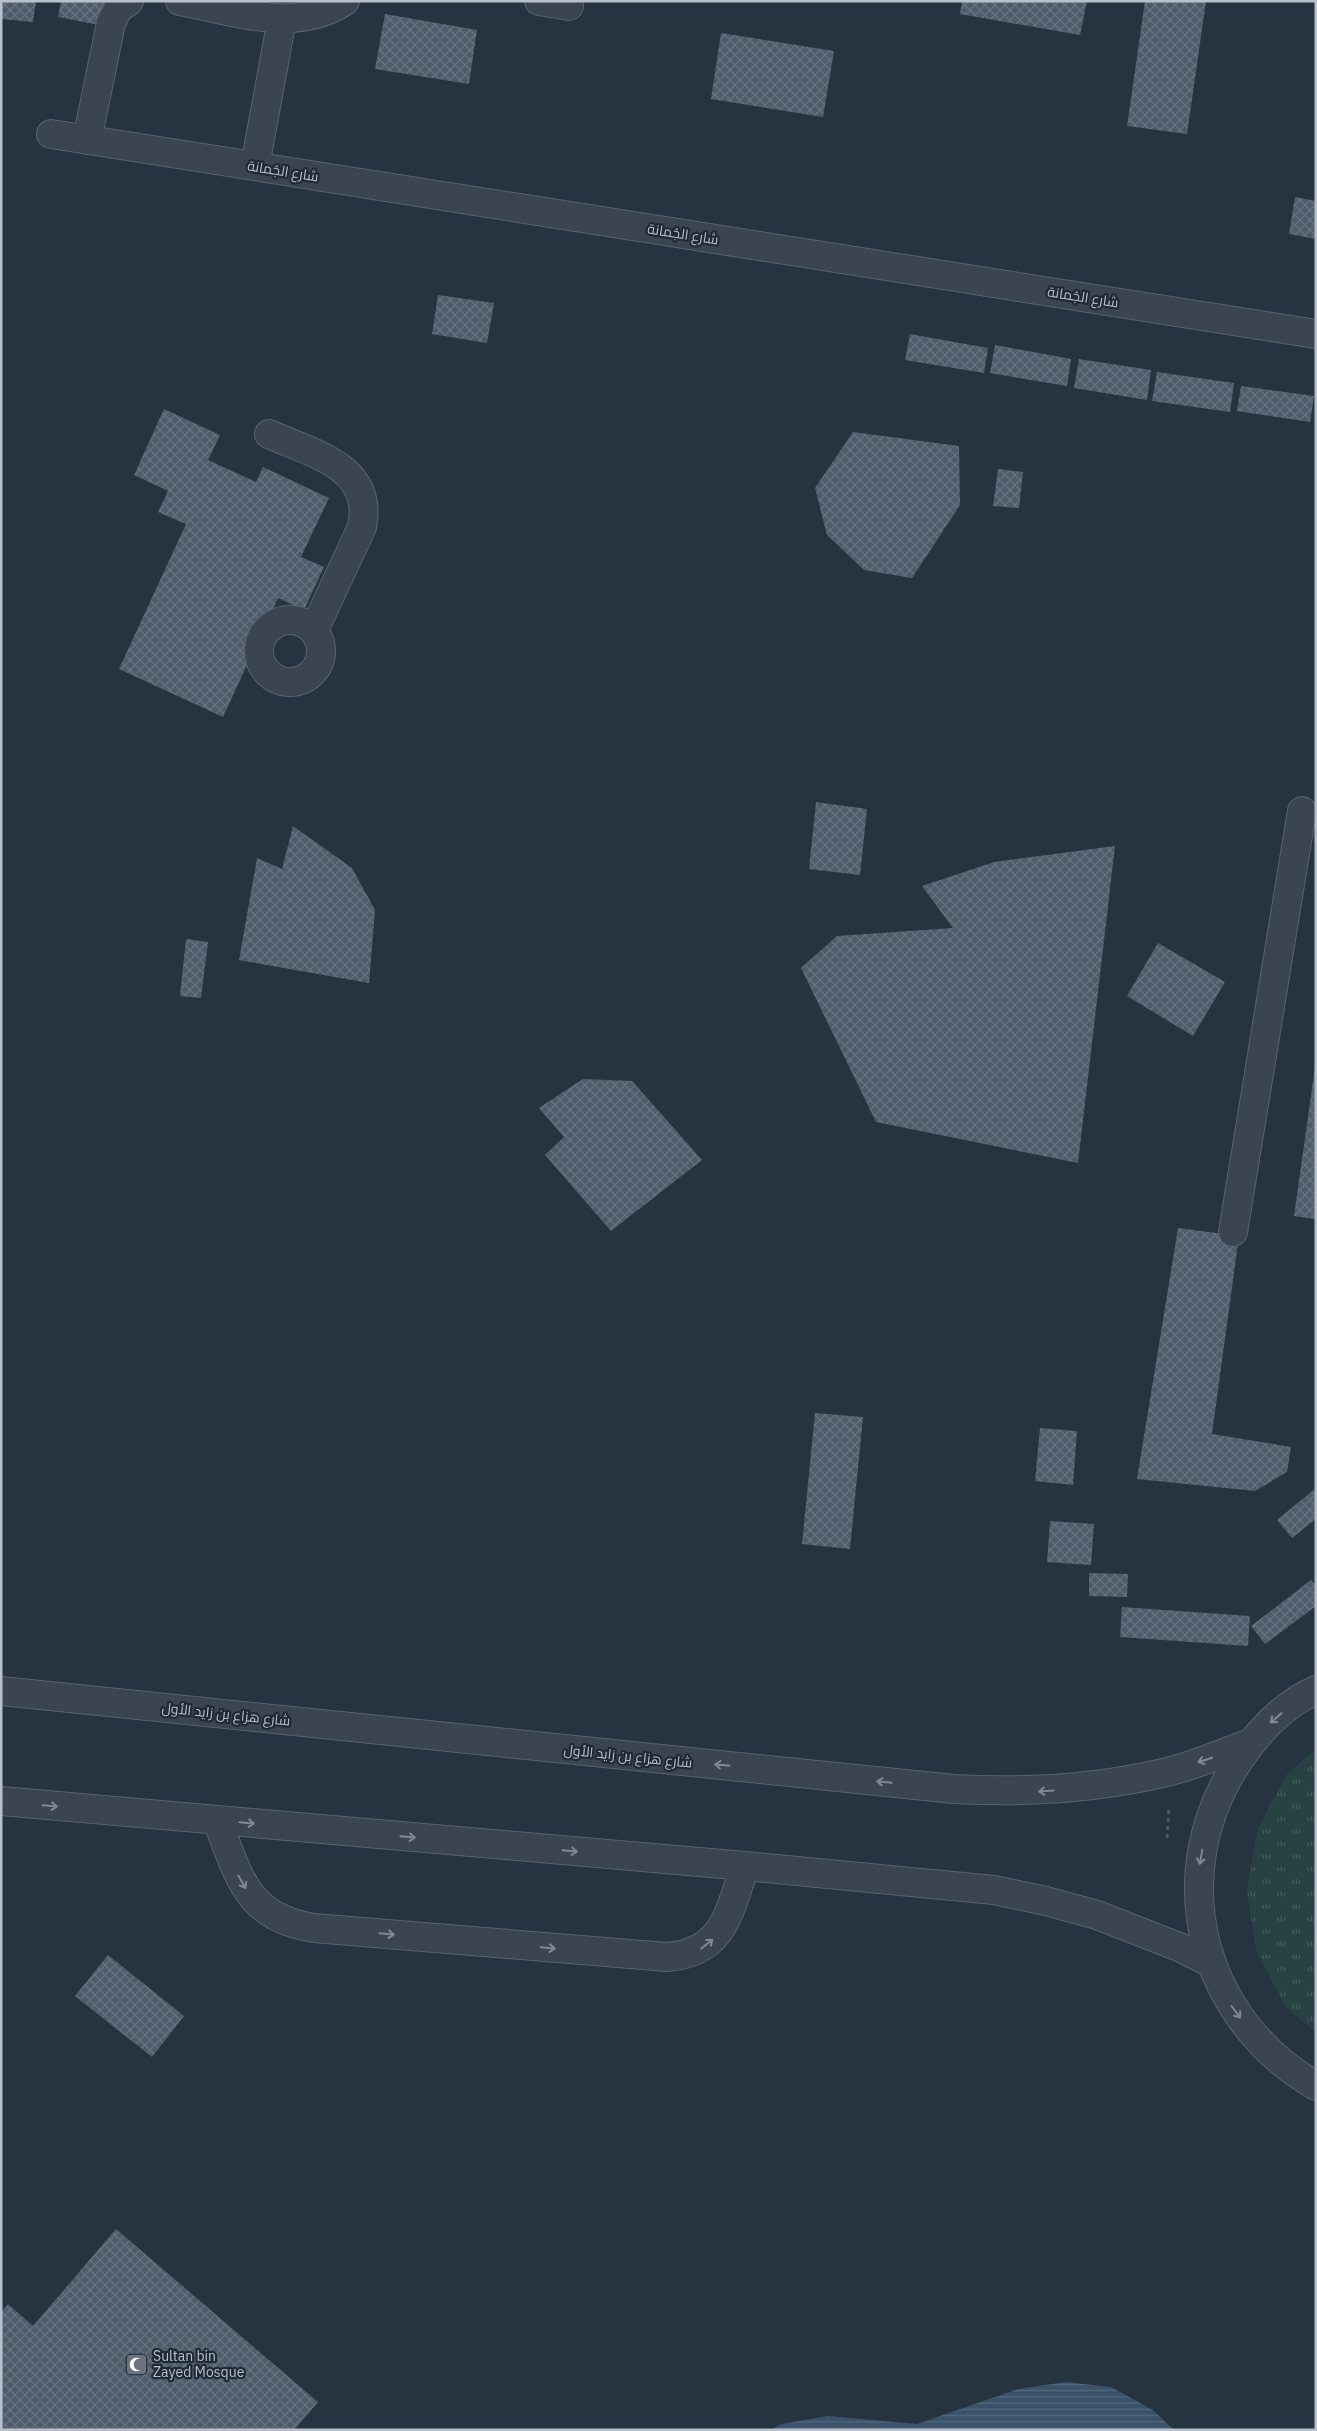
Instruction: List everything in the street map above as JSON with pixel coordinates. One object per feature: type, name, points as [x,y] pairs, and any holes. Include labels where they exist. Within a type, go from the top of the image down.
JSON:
[{"type":"street","points":[[88,140],[111,23],[118,10],[129,1]]},
{"type":"street","points":[[180,1],[282,19],[318,14],[335,8],[345,1]]},
{"type":"street","points":[[539,1],[569,6]]},
{"type":"street","points":[[255,166],[282,19]]},
{"type":"street","name":"شارع الجُمانة","points":[[51,134],[1316,334]]},
{"type":"street","points":[[269,434],[346,471],[357,483],[363,497],[365,512],[362,527],[314,630]]},
{"type":"street","points":[[1233,1232],[1302,811]]},
{"type":"street","points":[[1314,1689],[1278,1715],[1250,1743],[1225,1781],[1207,1825],[1198,1870],[1200,1917],[1211,1963],[1230,2004],[1258,2041],[1291,2072],[1316,2103]]},
{"type":"street","name":"شارع هزاع بن زايد الأول","points":[[1,1691],[954,1789],[1041,1791],[1084,1788],[1169,1771],[1250,1743]]},
{"type":"street","points":[[1,1802],[745,1866],[994,1890],[1046,1901],[1097,1915],[1146,1933],[1211,1963]]},
{"type":"street","points":[[217,1820],[236,1870],[255,1901],[283,1921],[314,1928],[667,1957],[682,1956],[696,1952],[710,1943],[721,1930],[745,1866]]},
{"type":"street","points":[[1291,2072],[1316,2086]]},
{"type":"path","points":[[1166,1845],[1169,1771]]},
{"type":"green space","points":[[1316,1749],[1316,2033],[1285,2006],[1256,1951],[1247,1889],[1258,1828],[1287,1774]]},
{"type":"water","points":[[1066,2382],[1111,2387],[1153,2410],[1174,2430],[771,2430],[781,2424],[828,2416],[917,2424],[1018,2389]]},
{"type":"building","points":[[1,1],[36,1],[33,22],[1,19]]},
{"type":"building","points":[[61,1],[113,1],[109,27],[58,17]]},
{"type":"building","points":[[962,1],[1087,1],[1080,35],[960,14]]},
{"type":"building","points":[[1145,1],[1206,1],[1187,134],[1127,126]]},
{"type":"building","points":[[385,14],[477,30],[469,84],[375,69]]},
{"type":"building","points":[[721,33],[834,51],[823,117],[711,99]]},
{"type":"building","points":[[1295,197],[1316,201],[1316,239],[1289,234]]},
{"type":"building","points":[[438,295],[494,303],[487,343],[432,334]]},
{"type":"building","points":[[910,334],[988,348],[984,373],[905,360]]},
{"type":"building","points":[[995,345],[1071,359],[1067,386],[990,373]]},
{"type":"building","points":[[1079,359],[1151,370],[1147,400],[1074,388]]},
{"type":"building","points":[[1157,372],[1234,383],[1230,412],[1152,401]]},
{"type":"building","points":[[1241,386],[1314,396],[1310,422],[1237,411]]},
{"type":"building","points":[[164,409],[220,435],[208,460],[256,482],[263,467],[329,498],[301,557],[324,567],[304,610],[278,598],[223,717],[119,669],[186,524],[158,512],[168,491],[134,475]]},
{"type":"building","points":[[853,432],[959,446],[960,505],[912,578],[864,570],[827,535],[815,488]]},
{"type":"building","points":[[998,469],[1023,472],[1019,508],[993,506]]},
{"type":"building","points":[[816,802],[867,809],[860,875],[809,869]]},
{"type":"building","points":[[293,826],[352,868],[375,910],[369,983],[239,960],[257,858],[282,869]]},
{"type":"building","points":[[1115,846],[1078,1163],[876,1122],[801,968],[837,936],[953,928],[922,886],[994,862]]},
{"type":"building","points":[[186,939],[208,942],[201,998],[180,996]]},
{"type":"building","points":[[1158,943],[1225,982],[1193,1036],[1127,996]]},
{"type":"building","points":[[1316,1068],[1316,1219],[1294,1216]]},
{"type":"building","points":[[583,1079],[632,1081],[702,1160],[611,1231],[545,1155],[564,1137],[539,1108]]},
{"type":"building","points":[[1178,1228],[1239,1236],[1212,1434],[1291,1447],[1287,1472],[1255,1491],[1137,1479]]},
{"type":"building","points":[[815,1413],[863,1417],[850,1549],[802,1544]]},
{"type":"building","points":[[1040,1428],[1077,1431],[1073,1485],[1035,1481]]},
{"type":"building","points":[[1316,1488],[1316,1519],[1292,1538],[1277,1520]]},
{"type":"building","points":[[1050,1521],[1094,1524],[1091,1565],[1047,1562]]},
{"type":"building","points":[[1089,1573],[1128,1574],[1127,1597],[1089,1596]]},
{"type":"building","points":[[1311,1580],[1316,1586],[1316,1606],[1265,1644],[1251,1626]]},
{"type":"building","points":[[1122,1607],[1250,1616],[1248,1646],[1120,1637]]},
{"type":"building","points":[[108,1955],[184,2016],[152,2057],[75,1996]]},
{"type":"building","name":"Sultan bin Zayed Mosque","points":[[116,2229],[318,2402],[294,2430],[1,2430],[1,2312],[8,2304],[33,2326]]},
{"type":"place","name":"Sultan bin Zayed Mosque","points":[[137,2364]]}]
